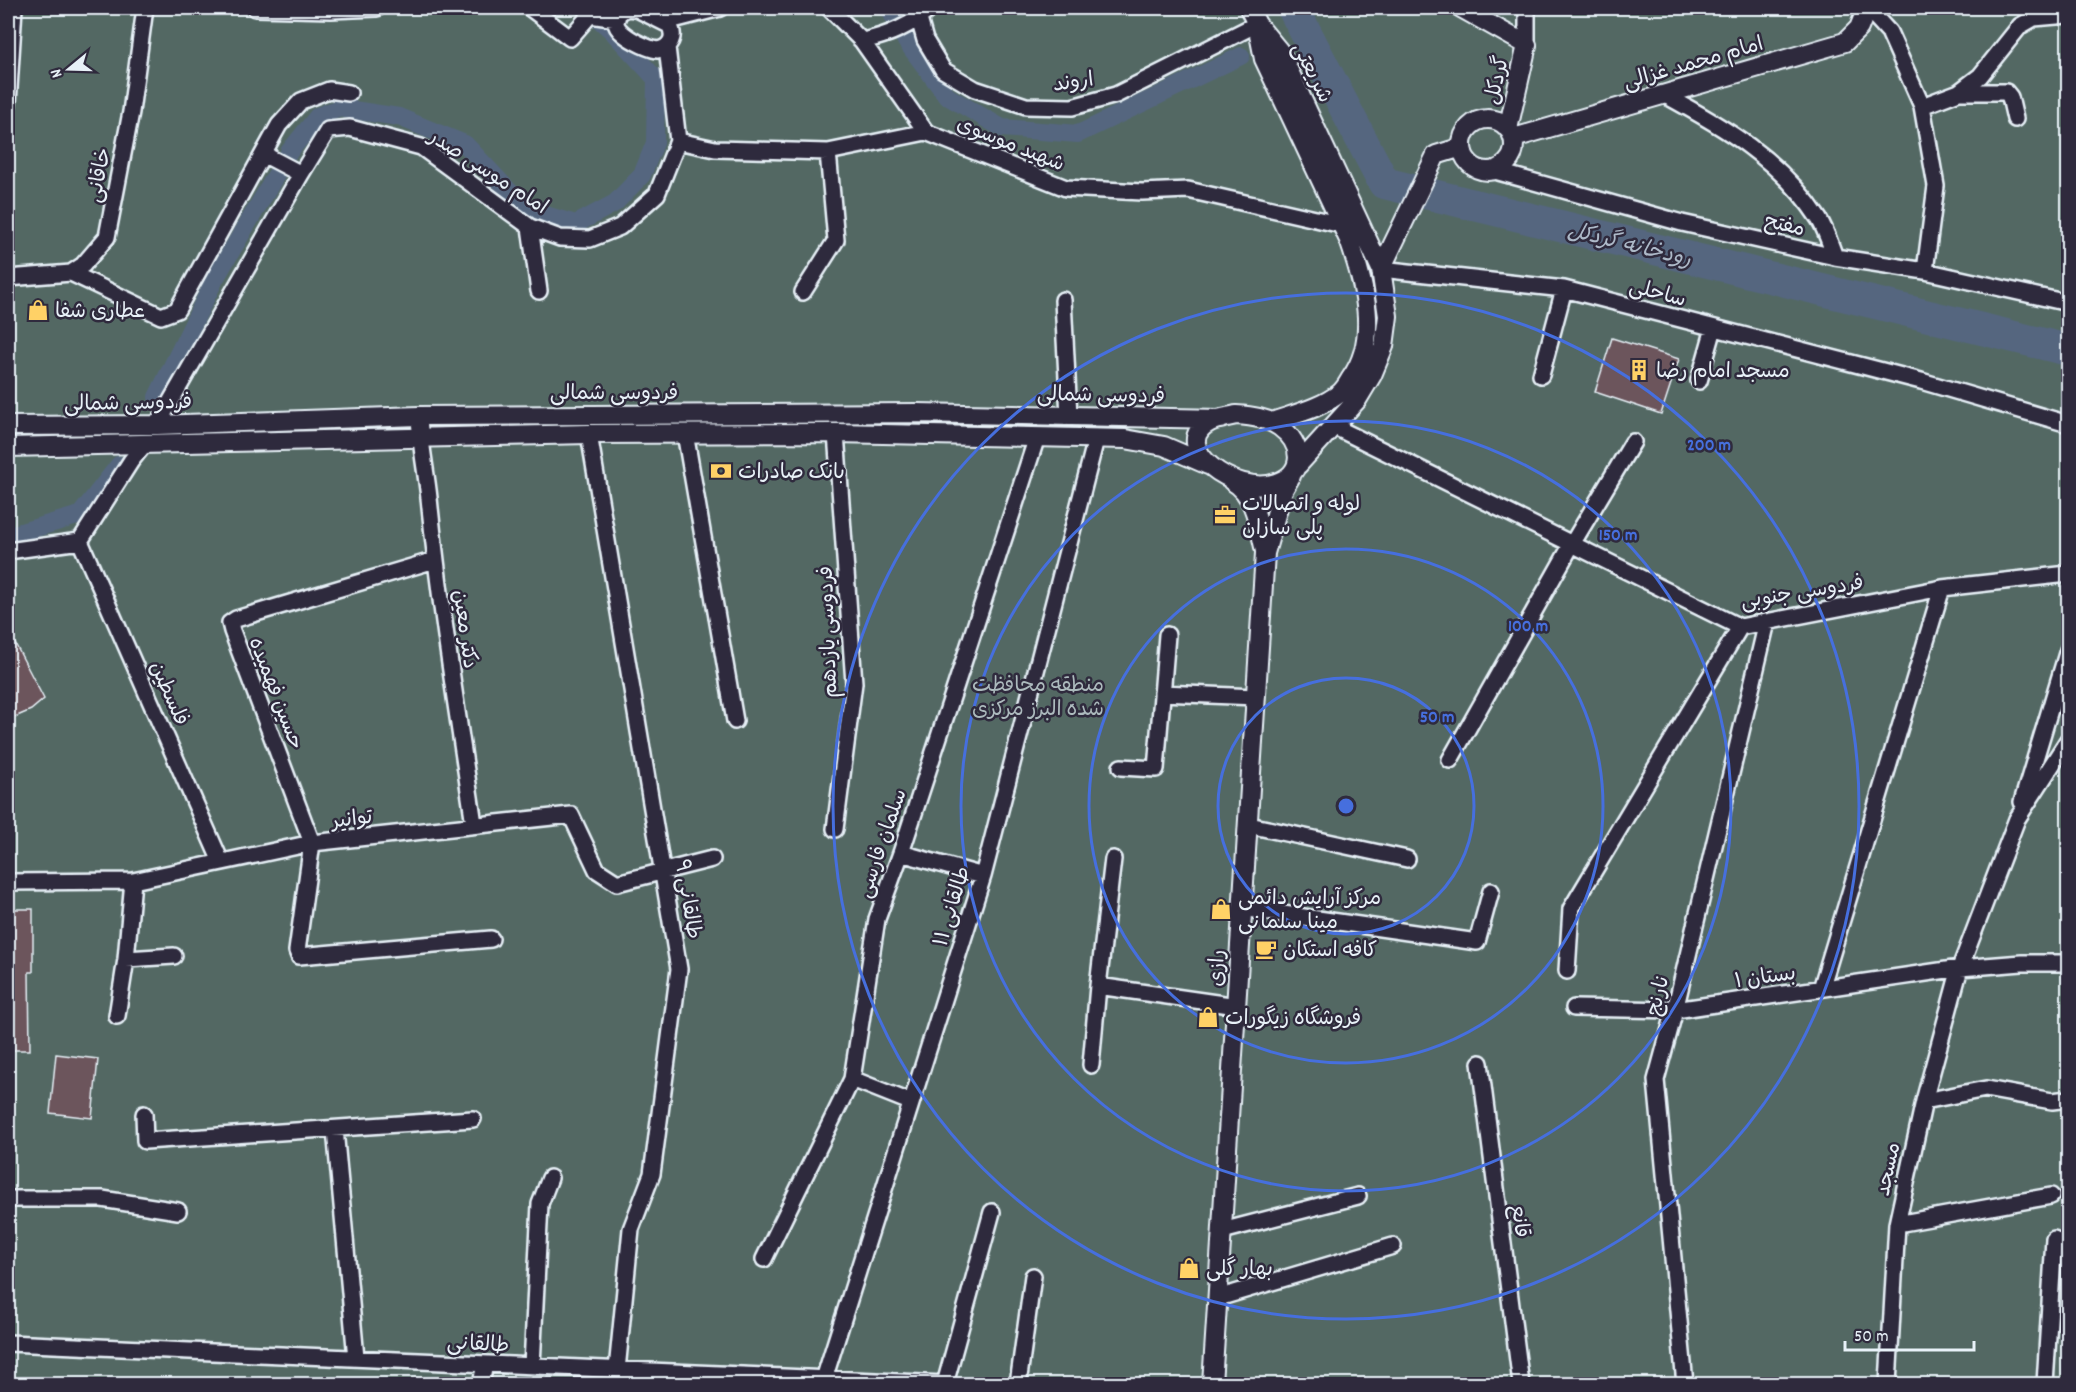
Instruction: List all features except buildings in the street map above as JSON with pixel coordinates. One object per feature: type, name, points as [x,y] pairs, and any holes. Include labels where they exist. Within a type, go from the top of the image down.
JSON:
[{"type":"street","points":[[8,104],[14,8]]},
{"type":"street","name":"خاقانی","points":[[71,273],[83,265],[107,237],[131,112],[145,8]]},
{"type":"street","points":[[255,8],[331,10],[377,8]]},
{"type":"street","points":[[530,8],[570,38],[590,15],[617,19]]},
{"type":"street","points":[[667,47],[662,50],[653,50],[625,36],[618,28],[617,19],[622,11],[632,8],[664,22],[720,8]]},
{"type":"street","name":"شهید موسوی","points":[[829,8],[862,41],[926,132],[1066,188],[1142,192],[1188,190],[1342,225]]},
{"type":"street","points":[[862,41],[881,37],[914,21],[931,8]]},
{"type":"street","name":"گردکل","points":[[1461,8],[1527,45],[1511,134]]},
{"type":"street","points":[[1527,8],[1527,45]]},
{"type":"street","points":[[1867,8],[1889,32],[1922,106],[1936,186],[1925,271]]},
{"type":"street","name":"امام محمد غزالی","points":[[1511,134],[1663,94],[1845,42],[1859,28],[1867,8]]},
{"type":"street","points":[[1922,106],[1959,92],[1980,75],[2020,26],[2034,18],[2068,15]]},
{"type":"street","name":"اروند","points":[[914,21],[943,69],[975,89],[1026,106],[1072,107],[1116,95],[1253,16]]},
{"type":"street","name":"شریعتی","points":[[1253,16],[1264,59],[1358,264],[1366,301],[1365,351],[1355,373],[1342,392],[1318,405],[1272,422]]},
{"type":"street","name":"شریعتی","points":[[1253,16],[1280,52],[1381,269],[1388,316],[1384,346],[1372,375],[1357,400],[1295,470]]},
{"type":"street","name":"امام موسی صدر","points":[[157,425],[328,130],[350,128],[421,147],[530,227],[560,238],[590,239],[620,227],[657,194],[678,141],[667,47],[672,34],[671,29],[664,22]]},
{"type":"street","points":[[8,278],[71,273],[161,316],[177,309],[279,125],[301,101],[328,90],[349,93]]},
{"type":"street","points":[[1959,92],[2006,92],[2010,98],[2015,119]]},
{"type":"street","points":[[1663,94],[1726,128],[1766,158],[1800,194],[1820,220],[1835,257]]},
{"type":"street","points":[[1494,119],[1503,123],[1511,134],[1515,146],[1509,161],[1495,171],[1486,172],[1470,164],[1462,147],[1463,137],[1475,122],[1494,119]]},
{"type":"street","points":[[678,141],[716,149],[828,152],[926,132]]},
{"type":"street","points":[[1381,269],[1436,154],[1462,147]]},
{"type":"street","points":[[803,292],[836,240],[828,152]]},
{"type":"street","points":[[263,154],[301,174]]},
{"type":"street","name":"مفتح","points":[[1495,171],[1682,222],[1835,257],[1925,271],[2068,303]]},
{"type":"street","points":[[530,227],[539,291]]},
{"type":"street","name":"ساحلی","points":[[1381,269],[1564,289],[1921,381],[2068,424]]},
{"type":"street","points":[[1541,375],[1564,289]]},
{"type":"street","points":[[1064,300],[1069,416]]},
{"type":"street","points":[[1700,381],[1714,328]]},
{"type":"street","name":"فردوسی شمالی","points":[[8,426],[157,425],[419,416],[917,413],[1221,418],[1236,415],[1252,416],[1272,422]]},
{"type":"street","name":"دکتر معین","points":[[419,416],[435,560],[474,824]]},
{"type":"street","points":[[1221,418],[1208,423],[1199,432],[1196,442],[1200,453],[1214,469],[1233,481],[1265,486],[1278,483],[1295,470]]},
{"type":"street","points":[[1265,553],[1276,512],[1295,470],[1298,450],[1292,438],[1272,422]]},
{"type":"street","name":"فردوسی جنوبی","points":[[1333,426],[1740,627],[1942,588],[2068,574]]},
{"type":"street","name":"فردوسی شمالی","points":[[8,447],[143,446],[590,434],[836,433],[1125,439],[1164,446],[1214,469]]},
{"type":"street","name":"فردوسی یازدهم","points":[[835,829],[854,683],[836,433]]},
{"type":"street","name":"طالقانی ۹","points":[[590,434],[679,969],[652,1173],[631,1229],[627,1375]]},
{"type":"street","points":[[685,434],[735,722]]},
{"type":"street","name":"سلمان فارسی","points":[[764,1259],[852,1079],[877,919],[902,853],[1037,437]]},
{"type":"street","name":"طالقانی ۱۱","points":[[824,1379],[983,876],[1096,439]]},
{"type":"street","points":[[1450,760],[1572,544],[1633,442]]},
{"type":"street","points":[[8,551],[80,541],[143,446]]},
{"type":"street","points":[[1214,469],[1242,486],[1257,518],[1265,553]]},
{"type":"street","name":"فلسطین","points":[[80,541],[221,862]]},
{"type":"street","name":"رازی","points":[[1212,1384],[1265,553]]},
{"type":"street","name":"حسین فهمیده","points":[[312,843],[230,623],[236,619],[435,560]]},
{"type":"street","points":[[1821,989],[1942,588]]},
{"type":"street","name":"نارنج","points":[[1685,1384],[1656,1080],[1675,1010],[1767,622]]},
{"type":"street","points":[[1567,971],[1571,909],[1740,627]]},
{"type":"street","points":[[1121,767],[1156,769],[1167,635]]},
{"type":"street","points":[[2017,819],[2068,650]]},
{"type":"street","points":[[1162,693],[1256,697]]},
{"type":"street","points":[[2017,819],[2068,740]]},
{"type":"street","name":"توانیر","points":[[8,882],[133,881],[312,843],[571,814],[597,870],[617,883],[663,871]]},
{"type":"street","name":"مسجد","points":[[1888,1384],[1897,1224],[1924,1101],[1960,968],[2017,819]]},
{"type":"street","points":[[1249,825],[1407,859]]},
{"type":"street","points":[[312,843],[297,951],[299,956],[491,939]]},
{"type":"street","points":[[902,853],[983,876]]},
{"type":"street","points":[[663,871],[712,859]]},
{"type":"street","points":[[1091,1065],[1113,859]]},
{"type":"street","points":[[117,1016],[126,959],[133,881]]},
{"type":"street","points":[[1241,908],[1477,942],[1491,891]]},
{"type":"street","points":[[126,959],[174,956]]},
{"type":"street","name":"بستان ۱","points":[[1574,1008],[1675,1010],[1960,968],[2022,963],[2068,963]]},
{"type":"street","points":[[1098,986],[1237,1006]]},
{"type":"street","name":"قانع","points":[[1479,1064],[1521,1384]]},
{"type":"street","points":[[852,1079],[910,1102]]},
{"type":"street","points":[[1924,1101],[1986,1089],[2052,1101],[2068,1099]]},
{"type":"street","points":[[144,1114],[145,1141],[473,1119]]},
{"type":"street","points":[[335,1129],[356,1358]]},
{"type":"street","points":[[532,1366],[540,1204],[550,1178]]},
{"type":"street","points":[[1222,1231],[1358,1196]]},
{"type":"street","points":[[1897,1224],[2051,1196]]},
{"type":"street","points":[[8,1200],[102,1199],[178,1211]]},
{"type":"street","points":[[946,1384],[992,1212]]},
{"type":"street","points":[[2045,1384],[2054,1239]]},
{"type":"street","points":[[1218,1298],[1393,1246]]},
{"type":"street","points":[[1018,1384],[1033,1276]]},
{"type":"street","name":"طالقانی","points":[[8,1343],[532,1366],[683,1379],[824,1379],[946,1384]]},
{"type":"street","points":[[481,1384],[485,1364]]},
{"type":"green space","name":"منطقه محافظت شده البرز مرکزی","points":[[8,8],[2068,8],[2068,1384],[8,1384]]},
{"type":"waterway","points":[[289,152],[318,116],[340,108],[399,117],[465,144],[526,209],[576,224],[615,203],[642,175],[655,143],[656,79],[611,30],[586,8]]},
{"type":"waterway","points":[[889,8],[906,41],[947,96],[1002,128],[1078,134],[1241,56]]},
{"type":"waterway","name":"رودخانه گردکل","points":[[1293,8],[1384,183],[2068,350]]},
{"type":"waterway","points":[[157,397],[215,279],[276,175]]},
{"type":"waterway","points":[[8,534],[80,515],[119,465]]},
{"type":"place","name":"عطاری شفا","points":[[38,310]]},
{"type":"place","name":"مسجد امام رضا","points":[[1639,370]]},
{"type":"place","name":"بانک صادرات","points":[[721,471]]},
{"type":"place","name":"لوله و اتصالات پلی سازان","points":[[1225,515]]},
{"type":"place","name":"مرکز آرایش دائمی مینا سلمانی","points":[[1221,909]]},
{"type":"place","name":"کافه استکان","points":[[1266,949]]},
{"type":"place","name":"فروشگاه زیگورات","points":[[1208,1017]]},
{"type":"place","name":"بهار گلی","points":[[1189,1268]]}]
